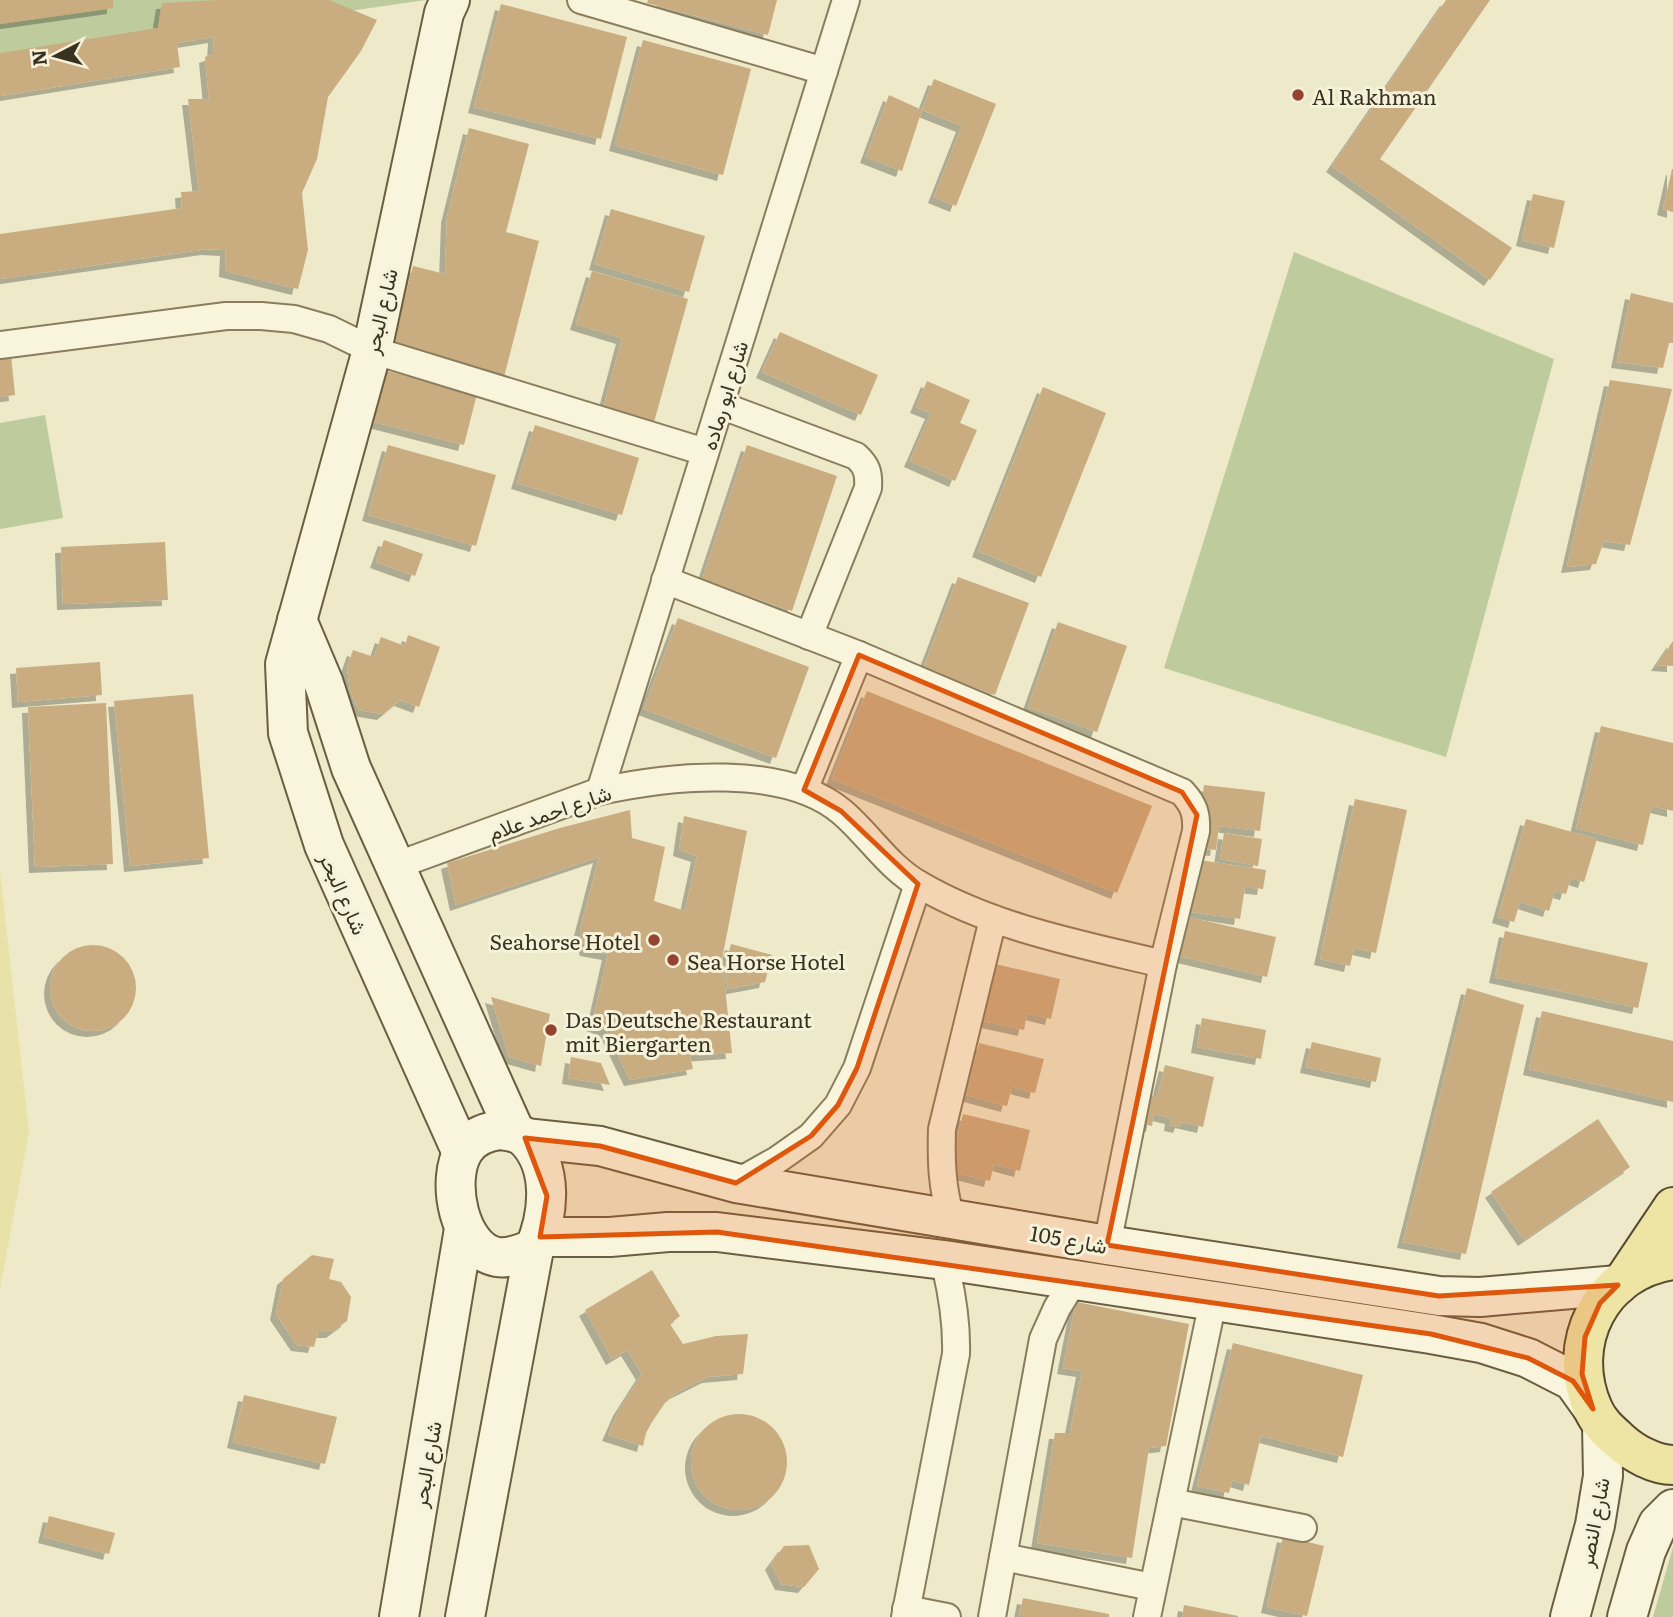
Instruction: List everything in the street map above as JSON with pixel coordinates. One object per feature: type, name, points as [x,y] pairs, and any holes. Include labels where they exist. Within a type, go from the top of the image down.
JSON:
[{"type":"main road","name":"شارع البحر","points":[[450,0],[444,13],[372,350],[285,664],[288,733],[324,845],[462,1153]]},
{"type":"main road","points":[[297,620],[324,684],[351,768],[520,1135],[540,1165],[547,1196],[465,1617]]},
{"type":"main road","points":[[520,1135],[500,1130],[485,1132],[471,1141],[462,1153],[457,1171],[458,1210],[464,1229],[472,1242],[484,1252],[499,1257],[515,1256],[537,1243]]},
{"type":"main road","name":"شارع 105","points":[[520,1135],[600,1146],[736,1183],[1107,1245],[1439,1296],[1480,1297],[1622,1281]]},
{"type":"main road","points":[[1673,1207],[1622,1281],[1600,1303],[1585,1337],[1582,1374],[1598,1417],[1630,1451],[1666,1465],[1673,1465]]},
{"type":"main road","name":"شارع البحر","points":[[399,1617],[464,1229]]},
{"type":"main road","name":"شارع 105","points":[[537,1243],[668,1232],[717,1232],[944,1260],[1481,1342],[1528,1358],[1573,1381],[1598,1417]]},
{"type":"main road","points":[[1622,1281],[1656,1262],[1673,1260]]},
{"type":"main road","name":"شارع النصر","points":[[1570,1617],[1597,1513],[1603,1476],[1598,1417]]},
{"type":"main road","points":[[1628,1617],[1646,1551],[1658,1524],[1673,1508]]},
{"type":"street","points":[[581,0],[824,71]]},
{"type":"street","name":"شارع ابو رماده","points":[[600,791],[846,0]]},
{"type":"street","points":[[0,345],[226,316],[294,319],[329,329],[372,350],[705,452]]},
{"type":"street","points":[[720,405],[856,456],[866,464],[868,488],[808,636]]},
{"type":"street","points":[[666,580],[859,655],[1182,792],[1192,803],[1197,815],[1196,831],[1163,964],[1107,1245]]},
{"type":"street","points":[[804,790],[859,655]]},
{"type":"street","name":"شارع احمد علام","points":[[395,866],[600,791],[635,783],[763,780],[804,790],[841,811],[918,884],[993,919],[1163,964]]},
{"type":"street","points":[[736,1183],[777,1160],[811,1136],[838,1105],[857,1068],[918,884]]},
{"type":"street","points":[[951,1218],[944,1193],[940,1161],[943,1129],[993,919]]},
{"type":"street","points":[[944,1260],[957,1322],[956,1354],[906,1613],[947,1617]]},
{"type":"street","points":[[992,1617],[1043,1339],[1057,1308],[1075,1279]]},
{"type":"street","points":[[1147,1617],[1213,1301]]},
{"type":"street","points":[[1171,1502],[1303,1528]]},
{"type":"street","points":[[1003,1557],[1152,1587]]},
{"type":"highlighted area","points":[[859,655],[1182,792],[1197,815],[1107,1245],[1439,1296],[1618,1285],[1600,1303],[1585,1337],[1582,1374],[1593,1409],[1573,1381],[1528,1358],[1431,1334],[717,1232],[540,1237],[547,1196],[525,1138],[600,1146],[736,1183],[811,1136],[838,1105],[857,1068],[918,884],[841,811],[804,790]]},
{"type":"green space","points":[[0,0],[426,0],[0,61]]},
{"type":"green space","points":[[1294,252],[1554,359],[1446,757],[1164,668]]},
{"type":"green space","points":[[45,415],[63,518],[0,529],[0,423]]},
{"type":"green space","points":[[1673,1547],[1673,1617],[1653,1617]]},
{"type":"sand","points":[[0,871],[29,1132],[0,1289]]},
{"type":"building","points":[[0,0],[113,0],[113,8],[0,24]]},
{"type":"building","points":[[329,0],[377,20],[361,51],[328,97],[317,159],[302,193],[308,250],[298,289],[225,271],[226,250],[207,249],[0,279],[0,234],[182,208],[181,192],[199,191],[188,99],[209,99],[205,57],[213,54],[214,37],[177,43],[180,67],[0,96],[0,53],[158,28],[162,3]]},
{"type":"building","points":[[648,0],[777,0],[768,35],[647,3]]},
{"type":"building","points":[[1446,0],[1490,0],[1380,159],[1512,248],[1490,280],[1332,166]]},
{"type":"building","points":[[501,4],[627,37],[601,139],[474,107]]},
{"type":"building","points":[[643,40],[751,69],[723,175],[615,145]]},
{"type":"building","points":[[934,79],[996,104],[956,206],[934,197],[962,126],[922,110]]},
{"type":"building","points":[[889,95],[922,110],[902,171],[866,157]]},
{"type":"building","points":[[469,128],[529,144],[506,232],[539,241],[504,377],[392,347],[413,266],[445,274],[447,217]]},
{"type":"building","points":[[1673,169],[1673,212],[1663,209]]},
{"type":"building","points":[[1533,194],[1565,201],[1554,248],[1522,240]]},
{"type":"building","points":[[611,209],[705,236],[689,292],[595,264]]},
{"type":"building","points":[[592,271],[688,299],[653,426],[602,413],[622,338],[576,324]]},
{"type":"building","points":[[1631,293],[1673,303],[1673,343],[1669,343],[1663,368],[1617,362]]},
{"type":"building","points":[[780,332],[878,375],[861,415],[762,372]]},
{"type":"building","points":[[11,355],[15,395],[0,397],[0,356]]},
{"type":"building","points":[[372,367],[477,394],[464,445],[359,418]]},
{"type":"building","points":[[1610,380],[1672,389],[1630,545],[1604,541],[1596,564],[1567,567]]},
{"type":"building","points":[[927,381],[970,400],[960,423],[977,430],[955,481],[910,461],[931,413],[916,407]]},
{"type":"building","points":[[1043,387],[1106,413],[1041,577],[978,551]]},
{"type":"building","points":[[535,425],[639,458],[622,515],[517,483]]},
{"type":"building","points":[[388,445],[496,475],[476,546],[368,515]]},
{"type":"building","points":[[747,445],[837,476],[792,611],[702,580]]},
{"type":"building","points":[[384,540],[423,554],[415,576],[376,562]]},
{"type":"building","points":[[165,542],[168,600],[63,604],[61,547]]},
{"type":"building","points":[[958,577],[1029,603],[995,695],[923,669]]},
{"type":"building","points":[[678,618],[809,667],[776,758],[644,709]]},
{"type":"building","points":[[1058,622],[1127,646],[1097,732],[1028,707]]},
{"type":"building","points":[[408,635],[440,647],[419,707],[400,700],[383,714],[359,710],[350,691],[347,667],[353,650],[374,657],[381,637],[405,646]]},
{"type":"building","points":[[1673,641],[1673,666],[1657,665]]},
{"type":"building","points":[[100,662],[102,695],[18,702],[16,668]]},
{"type":"building","points":[[867,691],[1152,806],[1117,893],[832,779]]},
{"type":"building","points":[[193,694],[209,858],[130,866],[114,701]]},
{"type":"building","points":[[106,703],[113,864],[35,867],[28,707]]},
{"type":"building","points":[[1601,726],[1673,743],[1673,811],[1652,806],[1643,845],[1576,828]]},
{"type":"building","points":[[1204,785],[1265,792],[1260,831],[1219,826],[1216,850],[1196,848]]},
{"type":"building","points":[[1355,799],[1407,810],[1376,953],[1354,948],[1350,966],[1320,959]]},
{"type":"building","name":"Seahorse Hotel","points":[[630,810],[632,838],[665,847],[654,901],[685,911],[697,856],[679,850],[684,816],[747,831],[722,959],[732,1053],[690,1056],[693,1069],[630,1080],[606,1030],[592,1025],[608,954],[586,950],[580,930],[599,857],[456,905],[447,863],[560,828]]},
{"type":"building","points":[[1526,819],[1597,839],[1584,882],[1571,878],[1566,894],[1555,891],[1549,911],[1520,902],[1514,922],[1498,917]]},
{"type":"building","points":[[1224,833],[1262,839],[1258,866],[1220,859]]},
{"type":"building","points":[[1193,859],[1266,870],[1263,889],[1245,887],[1240,919],[1185,911]]},
{"type":"building","points":[[1184,916],[1276,937],[1267,977],[1175,955]]},
{"type":"building","points":[[1505,931],[1648,963],[1638,1008],[1495,977]]},
{"type":"building","points":[[731,944],[772,955],[765,982],[728,989],[724,968]]},
{"type":"building","points":[[93,945],[109,949],[123,958],[132,972],[136,988],[132,1004],[123,1018],[109,1027],[93,1031],[77,1027],[63,1018],[54,1004],[50,988],[54,972],[63,958],[77,949]]},
{"type":"building","points":[[991,963],[1060,979],[1051,1019],[1027,1013],[1024,1030],[978,1020]]},
{"type":"building","points":[[1467,988],[1524,1005],[1466,1254],[1403,1242]]},
{"type":"building","points":[[491,997],[550,1014],[541,1066],[509,1057]]},
{"type":"building","points":[[1542,1011],[1673,1041],[1673,1102],[1529,1069]]},
{"type":"building","points":[[1202,1018],[1266,1030],[1261,1059],[1197,1047]]},
{"type":"building","points":[[1312,1042],[1381,1058],[1376,1082],[1306,1067]]},
{"type":"building","points":[[979,1043],[1044,1059],[1035,1093],[1012,1087],[1007,1106],[966,1095]]},
{"type":"building","points":[[571,1057],[601,1063],[610,1085],[568,1078]]},
{"type":"building","points":[[1165,1065],[1214,1077],[1203,1127],[1181,1122],[1179,1127],[1170,1125],[1171,1118],[1154,1114],[1152,1126],[1134,1122],[1141,1092],[1157,1097]]},
{"type":"building","points":[[963,1114],[1030,1130],[1020,1171],[994,1164],[990,1181],[949,1171]]},
{"type":"building","points":[[1598,1119],[1630,1167],[1524,1240],[1491,1192]]},
{"type":"building","points":[[312,1255],[334,1259],[329,1279],[341,1282],[351,1297],[347,1321],[332,1332],[318,1332],[314,1347],[297,1345],[276,1314],[283,1279]]},
{"type":"building","points":[[652,1270],[680,1316],[670,1324],[683,1344],[716,1336],[748,1334],[743,1374],[708,1377],[676,1393],[667,1400],[652,1422],[643,1446],[608,1435],[619,1410],[642,1374],[627,1350],[612,1359],[585,1310]]},
{"type":"building","points":[[1076,1302],[1189,1324],[1166,1446],[1149,1448],[1132,1558],[1037,1543],[1055,1433],[1070,1433],[1082,1371],[1063,1368]]},
{"type":"building","points":[[1233,1343],[1363,1375],[1343,1457],[1261,1436],[1249,1485],[1232,1480],[1229,1493],[1197,1486]]},
{"type":"building","points":[[244,1395],[337,1417],[325,1464],[233,1442]]},
{"type":"building","points":[[739,1414],[757,1417],[773,1428],[784,1444],[787,1462],[784,1480],[773,1496],[757,1507],[739,1510],[721,1507],[705,1496],[694,1480],[691,1462],[694,1444],[705,1428],[721,1417]]},
{"type":"building","points":[[49,1516],[115,1533],[109,1554],[44,1537]]},
{"type":"building","points":[[1283,1536],[1324,1546],[1307,1616],[1267,1607]]},
{"type":"building","points":[[809,1545],[819,1569],[804,1587],[781,1584],[771,1564],[784,1546]]},
{"type":"building","points":[[1023,1598],[1109,1614],[1109,1617],[1019,1617]]},
{"type":"building","points":[[1184,1605],[1238,1616],[1238,1617],[1182,1617]]},
{"type":"place","name":"Al Rakhman","points":[[1298,95]]},
{"type":"place","name":"Seahorse Hotel","points":[[654,940]]},
{"type":"place","name":"Sea Horse Hotel","points":[[673,960]]},
{"type":"place","name":"Das Deutsche Restaurant mit Biergarten","points":[[551,1030]]}]
